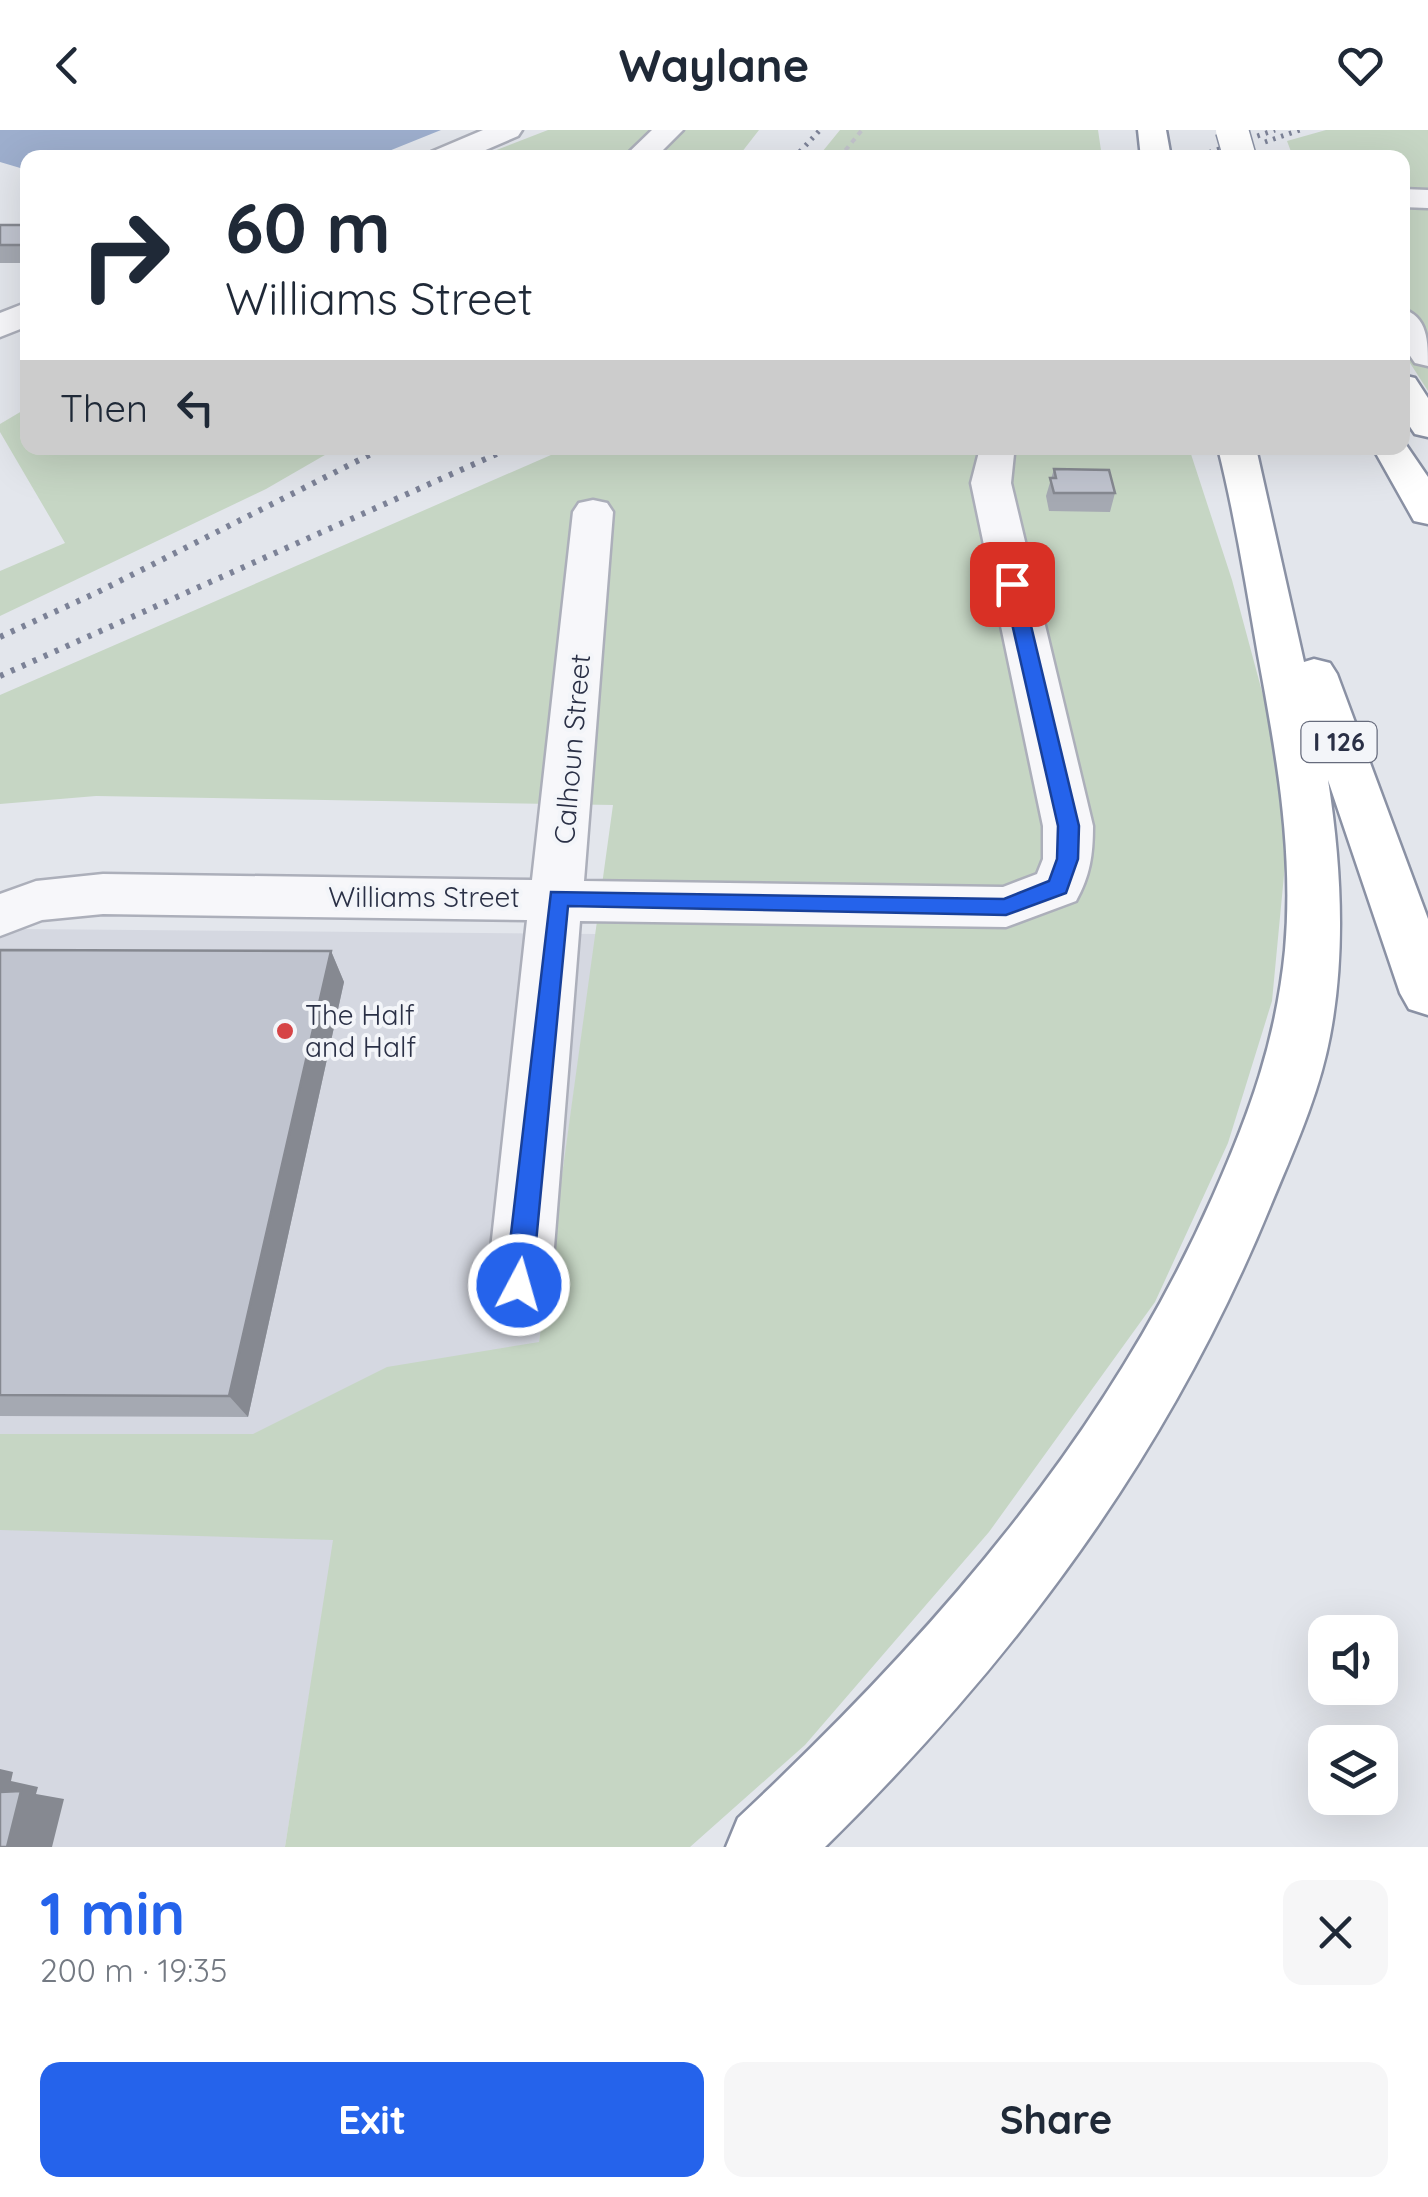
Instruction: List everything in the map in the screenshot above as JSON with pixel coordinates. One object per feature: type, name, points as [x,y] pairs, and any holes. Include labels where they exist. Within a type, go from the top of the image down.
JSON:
[{"type":"highway","points":[[1410,398],[1428,426]]},
{"type":"highway","points":[[1396,455],[1428,512]]},
{"type":"highway","points":[[767,1847],[840,1779],[949,1658],[1012,1584],[1083,1490],[1184,1331],[1228,1240],[1264,1148],[1302,1037],[1312,946],[1314,856],[1304,762],[1243,470]]},
{"type":"highway","name":"I 126","points":[[1243,470],[1428,993]]},
{"type":"street","points":[[460,150],[508,130]]},
{"type":"street","points":[[647,150],[670,130]]},
{"type":"street","points":[[1410,330],[1428,355]]},
{"type":"street","name":"Williams Street","points":[[0,916],[36,901],[103,894],[1006,907],[1058,887],[1068,859],[1068,826],[992,483],[994,455]]},
{"type":"street","name":"Calhoun Street","points":[[519,1285],[593,512]]},
{"type":"path","points":[[846,150],[862,130]]},
{"type":"shaded area","points":[[18,929],[596,934],[539,1342],[334,1540],[285,1847],[0,1847],[0,939]]},
{"type":"green space","points":[[548,130],[759,130],[743,150],[497,150]]},
{"type":"green space","points":[[840,130],[1098,130],[1101,150],[824,150]]},
{"type":"green space","points":[[1326,130],[1428,130],[1428,391],[1410,363],[1410,150],[1290,150],[1287,141]]},
{"type":"green space","points":[[20,412],[20,455],[325,455],[266,489],[0,616],[0,571],[65,543],[0,432],[0,424]]},
{"type":"green space","points":[[551,455],[1191,455],[1232,580],[1275,740],[1286,854],[1272,1001],[1228,1143],[1155,1302],[989,1532],[805,1745],[690,1847],[285,1847],[333,1540],[0,1530],[0,1434],[253,1434],[387,1367],[539,1342],[613,805],[96,796],[0,804],[0,695]]},
{"type":"water","points":[[0,130],[441,130],[391,150],[20,150],[20,168],[0,162]]},
{"type":"building","points":[[0,225],[20,225],[20,245],[0,245]]},
{"type":"building","points":[[1054,469],[1109,470],[1115,493],[1054,493],[1050,478],[1056,478]]},
{"type":"building","points":[[0,950],[331,951],[229,1396],[0,1395]]},
{"type":"building","points":[[21,1791],[7,1847],[0,1847],[0,1792]]},
{"type":"railway","points":[[801,150],[820,130]]},
{"type":"railway","points":[[1216,150],[1275,130]]},
{"type":"railway","points":[[1265,142],[1300,130]]},
{"type":"railway","points":[[0,637],[369,455]]},
{"type":"railway","points":[[0,676],[494,455]]},
{"type":"place","name":"The Half and Half","points":[[285,1031]]},
{"type":"route","points":[[519,1285],[558,898],[1006,907],[1033,900],[1058,887],[1068,859],[1068,826],[1012,584]]}]
